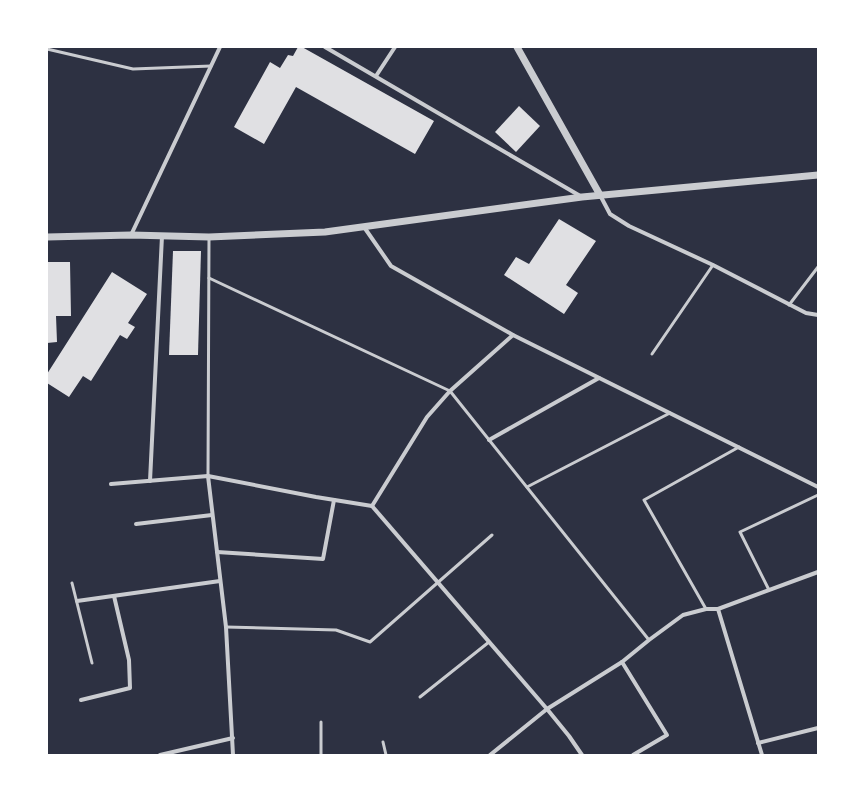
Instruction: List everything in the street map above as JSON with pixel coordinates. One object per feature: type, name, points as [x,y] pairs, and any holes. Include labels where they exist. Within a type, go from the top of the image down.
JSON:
[{"type":"street","points":[[130,235],[220,47]]},
{"type":"street","points":[[325,47],[582,197]]},
{"type":"street","points":[[376,76],[395,47]]},
{"type":"street","points":[[517,47],[610,214],[629,226],[713,265],[806,313],[818,315]]},
{"type":"street","points":[[47,237],[130,235],[209,237],[325,232],[582,197],[818,175]]},
{"type":"street","points":[[364,227],[391,266],[513,335],[818,487]]},
{"type":"street","points":[[150,481],[162,236]]},
{"type":"street","points":[[372,506],[427,417],[450,391],[513,335]]},
{"type":"street","points":[[489,440],[599,378]]},
{"type":"street","points":[[208,476],[226,627],[233,755]]},
{"type":"street","points":[[111,484],[208,476],[372,506],[547,709],[582,755]]},
{"type":"street","points":[[217,552],[323,559],[334,500]]},
{"type":"street","points":[[136,524],[212,515]]},
{"type":"street","points":[[490,755],[547,709],[622,662],[683,615],[706,609],[718,608],[818,572]]},
{"type":"street","points":[[77,601],[220,581]]},
{"type":"street","points":[[81,700],[130,688],[129,660],[114,596]]},
{"type":"street","points":[[718,608],[762,755]]},
{"type":"street","points":[[622,662],[667,735],[633,755]]},
{"type":"street","points":[[758,743],[818,728]]},
{"type":"street","points":[[160,755],[233,738]]},
{"type":"lane","points":[[47,49],[133,69],[211,66]]},
{"type":"lane","points":[[208,476],[209,237]]},
{"type":"lane","points":[[652,354],[713,265]]},
{"type":"lane","points":[[789,304],[818,267]]},
{"type":"lane","points":[[209,278],[450,391],[649,640]]},
{"type":"lane","points":[[527,487],[670,413]]},
{"type":"lane","points":[[706,609],[644,500],[739,447]]},
{"type":"lane","points":[[769,590],[740,532],[818,495]]},
{"type":"lane","points":[[226,627],[336,630],[370,642],[492,535]]},
{"type":"lane","points":[[72,583],[92,663]]},
{"type":"lane","points":[[420,697],[489,642]]},
{"type":"lane","points":[[321,722],[321,755]]},
{"type":"lane","points":[[383,742],[386,755]]},
{"type":"building","points":[[298,47],[302,47],[434,121],[415,154],[296,87],[264,144],[234,127],[270,62],[280,68],[288,55],[293,56]]},
{"type":"building","points":[[519,106],[540,126],[516,152],[495,132]]},
{"type":"building","points":[[559,219],[596,241],[566,285],[578,293],[564,314],[504,275],[516,257],[529,264]]},
{"type":"building","points":[[173,251],[201,251],[198,355],[169,355]]},
{"type":"building","points":[[47,262],[70,262],[71,316],[56,316],[57,342],[47,343]]},
{"type":"building","points":[[112,272],[147,294],[128,323],[135,327],[127,339],[120,335],[91,381],[83,376],[69,397],[47,383],[47,374]]}]
